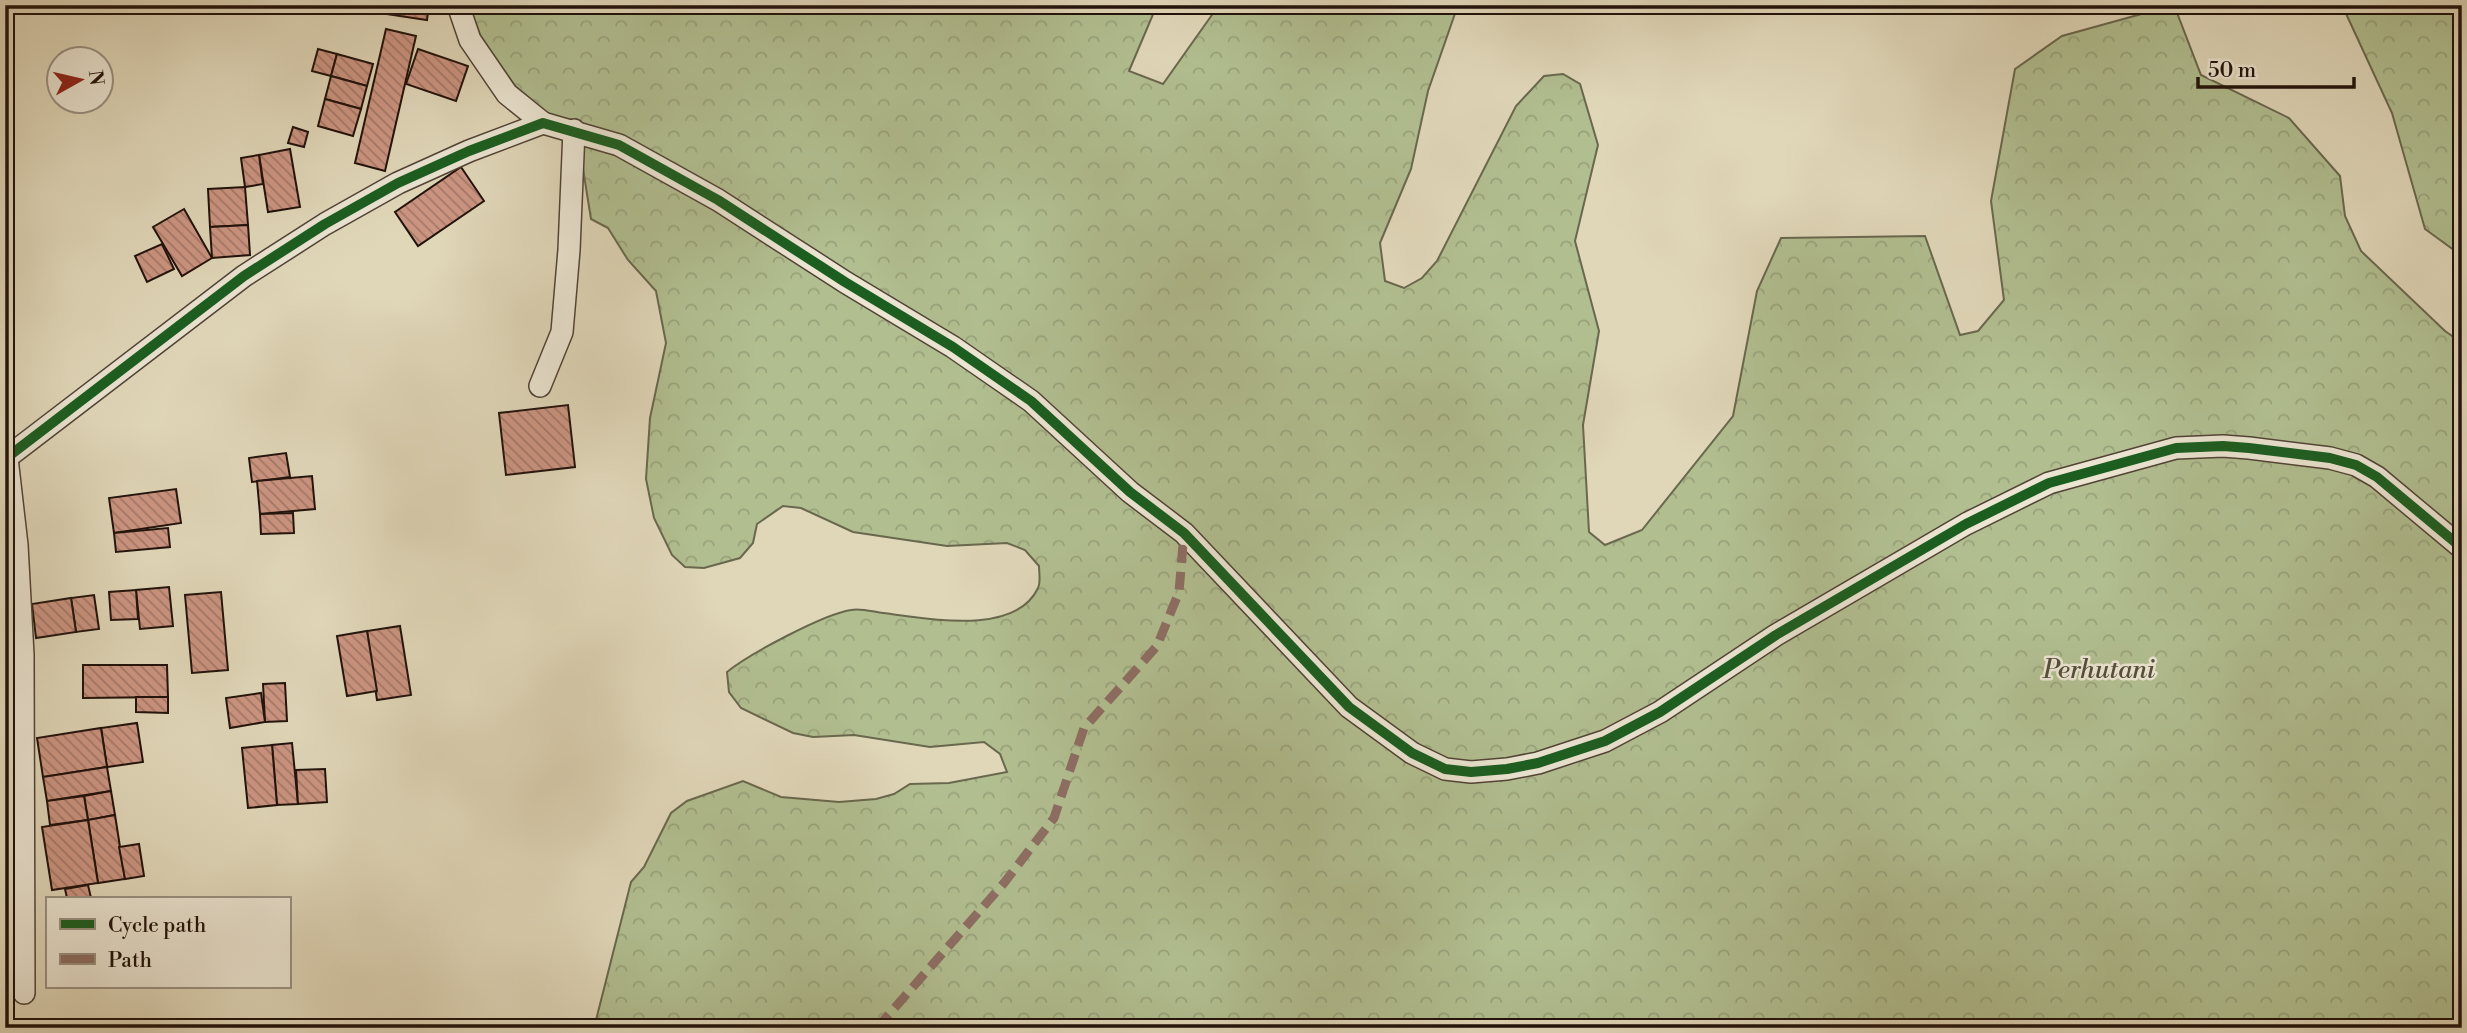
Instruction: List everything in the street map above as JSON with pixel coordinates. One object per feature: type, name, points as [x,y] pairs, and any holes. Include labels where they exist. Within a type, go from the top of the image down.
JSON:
[{"type":"street","points":[[458,5],[470,40],[507,94],[543,123],[619,145],[718,200],[845,282],[953,347],[1031,401],[1130,492],[1184,533],[1349,707],[1412,753],[1445,769],[1471,772],[1507,769],[1538,763],[1614,737],[1660,712],[1776,635],[1966,524],[2049,483],[2176,449],[2223,446],[2249,448],[2330,458],[2356,466],[2377,477],[2462,548]]},
{"type":"street","points":[[24,993],[23,655],[17,545],[6,458],[244,276],[325,224],[398,183],[469,151],[543,123]]},
{"type":"street","points":[[540,386],[562,332],[569,250],[574,130]]},
{"type":"green space","name":"Perhutani","points":[[469,5],[1157,5],[1129,71],[1163,84],[1219,5],[1458,5],[1428,91],[1411,169],[1380,243],[1385,281],[1404,288],[1422,278],[1437,261],[1516,106],[1544,76],[1563,74],[1580,84],[1598,145],[1575,241],[1599,331],[1583,425],[1589,532],[1605,545],[1642,530],[1733,416],[1757,291],[1781,238],[1925,236],[1960,335],[1978,331],[2004,300],[1991,201],[2015,69],[2062,36],[2174,5],[2201,75],[2289,118],[2340,176],[2345,216],[2361,251],[2445,331],[2462,343],[2462,1028],[594,1028],[631,882],[644,867],[671,813],[687,801],[743,781],[781,797],[839,802],[876,799],[894,794],[910,784],[949,783],[1007,772],[1000,754],[984,742],[930,747],[854,735],[813,737],[793,733],[741,708],[729,692],[727,672],[787,636],[823,619],[851,610],[968,621],[990,619],[1010,613],[1026,603],[1038,588],[1039,566],[1025,550],[1007,543],[947,546],[853,532],[801,508],[783,506],[757,524],[753,543],[740,558],[704,568],[685,567],[672,555],[654,518],[646,479],[650,418],[666,343],[656,291],[628,260],[608,228],[591,219],[583,169],[582,123],[550,115],[515,86],[480,35]]},
{"type":"green space","points":[[2342,5],[2462,5],[2462,256],[2425,229],[2392,113]]},
{"type":"building","points":[[387,5],[429,5],[427,20],[386,14]]},
{"type":"building","points":[[386,29],[416,36],[385,171],[355,163]]},
{"type":"building","points":[[318,49],[337,54],[331,76],[312,71]]},
{"type":"building","points":[[418,49],[468,66],[456,101],[406,84]]},
{"type":"building","points":[[337,54],[373,64],[367,86],[331,76]]},
{"type":"building","points":[[331,76],[367,86],[361,109],[325,99]]},
{"type":"building","points":[[325,99],[361,109],[353,136],[318,126]]},
{"type":"building","points":[[293,127],[308,132],[304,147],[288,143]]},
{"type":"building","points":[[290,149],[300,207],[268,212],[259,155]]},
{"type":"building","points":[[259,155],[263,184],[245,187],[241,158]]},
{"type":"building","points":[[461,167],[484,201],[418,246],[395,212]]},
{"type":"building","points":[[245,187],[248,225],[210,227],[208,189]]},
{"type":"building","points":[[184,209],[212,258],[182,276],[153,227]]},
{"type":"building","points":[[248,225],[250,255],[212,258],[210,227]]},
{"type":"building","points":[[162,244],[174,269],[147,282],[135,256]]},
{"type":"building","points":[[568,405],[575,467],[506,475],[499,413]]},
{"type":"building","points":[[286,453],[290,477],[252,482],[249,458]]},
{"type":"building","points":[[312,476],[315,509],[260,514],[257,481]]},
{"type":"building","points":[[176,489],[181,523],[114,533],[109,498]]},
{"type":"building","points":[[293,513],[294,533],[261,534],[260,514]]},
{"type":"building","points":[[168,528],[170,547],[116,552],[114,533]]},
{"type":"building","points":[[169,587],[173,626],[140,629],[136,590]]},
{"type":"building","points":[[136,590],[138,619],[111,620],[109,592]]},
{"type":"building","points":[[221,592],[228,670],[192,673],[185,595]]},
{"type":"building","points":[[94,595],[99,629],[76,632],[71,598]]},
{"type":"building","points":[[71,598],[76,632],[36,638],[32,604]]},
{"type":"building","points":[[400,626],[411,695],[377,700],[367,631]]},
{"type":"building","points":[[367,631],[377,691],[347,696],[337,636]]},
{"type":"building","points":[[83,665],[167,665],[168,697],[83,698]]},
{"type":"building","points":[[285,683],[287,721],[265,722],[263,684]]},
{"type":"building","points":[[261,693],[265,722],[230,728],[226,698]]},
{"type":"building","points":[[136,697],[168,697],[168,713],[136,712]]},
{"type":"building","points":[[137,723],[143,762],[107,767],[101,728]]},
{"type":"building","points":[[101,728],[107,767],[43,777],[37,738]]},
{"type":"building","points":[[292,743],[298,804],[277,805],[272,745]]},
{"type":"building","points":[[272,745],[277,805],[248,808],[242,748]]},
{"type":"building","points":[[107,767],[111,791],[47,801],[43,777]]},
{"type":"building","points":[[325,769],[327,802],[298,804],[296,770]]},
{"type":"building","points":[[111,791],[115,815],[88,820],[84,796]]},
{"type":"building","points":[[84,796],[88,820],[50,825],[47,801]]},
{"type":"building","points":[[115,815],[125,879],[98,883],[88,820]]},
{"type":"building","points":[[88,820],[98,883],[52,890],[42,827]]},
{"type":"building","points":[[5,821],[15,853],[5,855]]},
{"type":"building","points":[[139,844],[144,876],[125,879],[119,847]]},
{"type":"building","points":[[88,885],[91,897],[67,897],[65,889]]},
{"type":"marked path","points":[[877,1028],[1004,883],[1054,818],[1084,728],[1157,646],[1179,592],[1184,533]]},
{"type":"cycle path","points":[[5,459],[244,276],[325,224],[398,183],[469,151],[543,123],[619,145],[718,200],[845,282],[953,347],[1031,401],[1130,492],[1184,533],[1349,707],[1412,753],[1445,769],[1471,772],[1507,769],[1538,763],[1605,741],[1660,712],[1776,635],[1966,524],[2049,483],[2176,448],[2249,448],[2330,458],[2356,465],[2377,477],[2462,548]]}]
